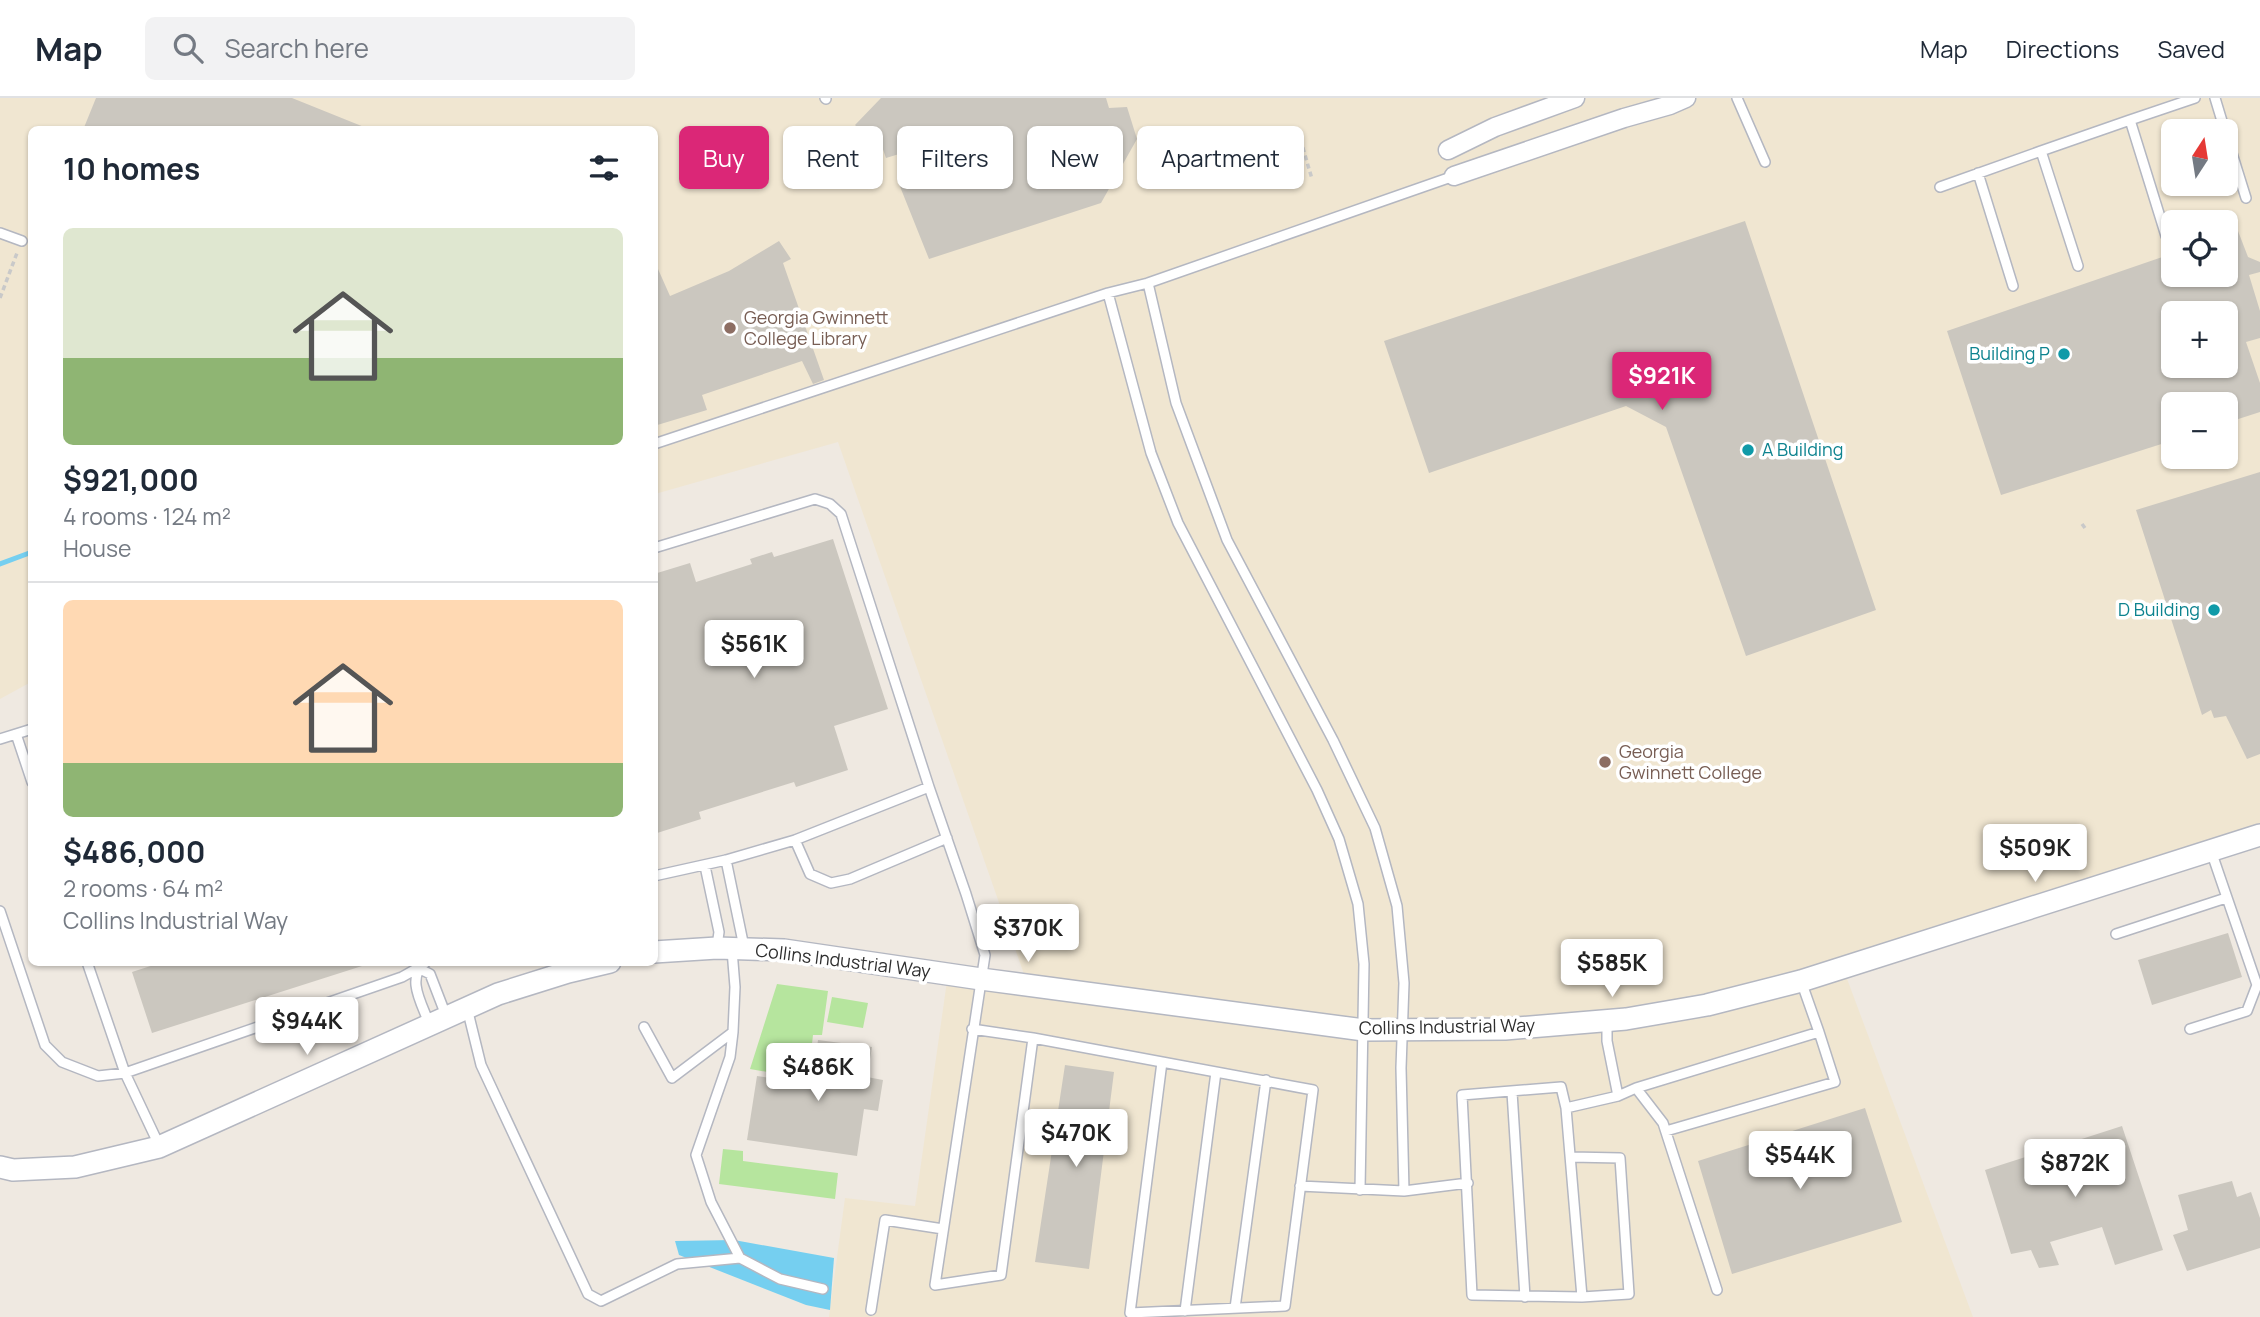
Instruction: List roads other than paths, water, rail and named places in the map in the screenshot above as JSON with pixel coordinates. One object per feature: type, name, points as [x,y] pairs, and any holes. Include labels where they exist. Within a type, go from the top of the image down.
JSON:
[{"type":"street","points":[[1448,150],[1495,127],[1575,98]]},
{"type":"street","points":[[1454,176],[1624,118],[1670,106],[1686,98]]},
{"type":"street","name":"Collins Industrial Way","points":[[658,953],[731,948],[784,950],[1364,1030],[1505,1030],[1607,1020],[1707,1005],[1801,981],[2260,835]]},
{"type":"street","points":[[0,1167],[13,1170],[75,1167],[159,1147],[498,994],[593,966]]},
{"type":"lane","points":[[1737,98],[1765,162]]},
{"type":"lane","points":[[1940,187],[2195,98]]},
{"type":"lane","points":[[2215,98],[2222,119]]},
{"type":"lane","points":[[2130,120],[2161,220]]},
{"type":"lane","points":[[2041,151],[2078,266]]},
{"type":"lane","points":[[2238,172],[2246,198]]},
{"type":"lane","points":[[1978,173],[2013,286]]},
{"type":"lane","points":[[658,443],[1148,282],[1454,176]]},
{"type":"lane","points":[[0,233],[22,241]]},
{"type":"lane","points":[[1148,282],[1176,403],[1227,540],[1333,740],[1375,828],[1397,906],[1404,983],[1401,1031],[1404,1191]]},
{"type":"lane","points":[[1108,293],[1150,453],[1178,523],[1309,773],[1339,839],[1357,904],[1364,964],[1360,1190]]},
{"type":"lane","points":[[658,547],[815,499],[830,503],[841,513],[985,955],[935,1285],[1001,1275],[1032,1038]]},
{"type":"lane","points":[[0,739],[28,730]]},
{"type":"lane","points":[[16,734],[28,770]]},
{"type":"lane","points":[[658,875],[705,866],[795,839],[929,787]]},
{"type":"lane","points":[[795,839],[810,874],[831,883],[850,879],[947,838]]},
{"type":"lane","points":[[2190,1029],[2247,1011],[2257,985],[2211,851]]},
{"type":"lane","points":[[726,860],[735,987],[733,1032],[730,1057],[696,1155],[711,1202],[740,1258]]},
{"type":"lane","points":[[705,866],[719,932],[731,948]]},
{"type":"lane","points":[[2116,934],[2227,898]]},
{"type":"lane","points":[[0,911],[45,1045],[62,1062],[98,1076],[125,1073],[401,977],[417,966]]},
{"type":"lane","points":[[88,966],[125,1073],[159,1147]]},
{"type":"lane","points":[[419,966],[414,980],[438,1022]]},
{"type":"lane","points":[[422,966],[430,974],[438,1022]]},
{"type":"lane","points":[[1666,1131],[1835,1082],[1801,981]]},
{"type":"lane","points":[[467,1009],[481,1065],[588,1294],[601,1301],[677,1264],[740,1258],[780,1279],[823,1289]]},
{"type":"lane","points":[[1607,1020],[1607,1041],[1618,1096]]},
{"type":"lane","points":[[644,1027],[672,1078],[733,1032]]},
{"type":"lane","points":[[972,1029],[1032,1038],[1266,1080],[1313,1090],[1285,1306],[1130,1313],[1162,1062]]},
{"type":"lane","points":[[1566,1108],[1618,1096],[1636,1088],[1819,1032]]},
{"type":"lane","points":[[1185,1311],[1216,1072]]},
{"type":"lane","points":[[1235,1308],[1266,1080]]},
{"type":"lane","points":[[1571,1157],[1620,1158],[1629,1294],[1582,1297],[1472,1295],[1462,1095],[1561,1087],[1571,1157],[1582,1297]]},
{"type":"lane","points":[[1636,1088],[1663,1123],[1717,1290]]},
{"type":"lane","points":[[1512,1091],[1525,1297]]},
{"type":"lane","points":[[1300,1186],[1404,1191],[1468,1183]]},
{"type":"lane","points":[[871,1310],[885,1220],[943,1229]]},
{"type":"water","points":[[734,1240],[834,1258],[830,1310],[806,1305],[679,1255],[675,1241]]},
{"type":"waterway","points":[[0,564],[28,554]]},
{"type":"place","name":"Georgia Gwinnett College Library","points":[[730,328]]},
{"type":"place","name":"Building P","points":[[2064,354]]},
{"type":"place","name":"A Building","points":[[1748,450]]},
{"type":"place","name":"D Building","points":[[2214,610]]},
{"type":"place","name":"Georgia Gwinnett College","points":[[1605,762]]}]
